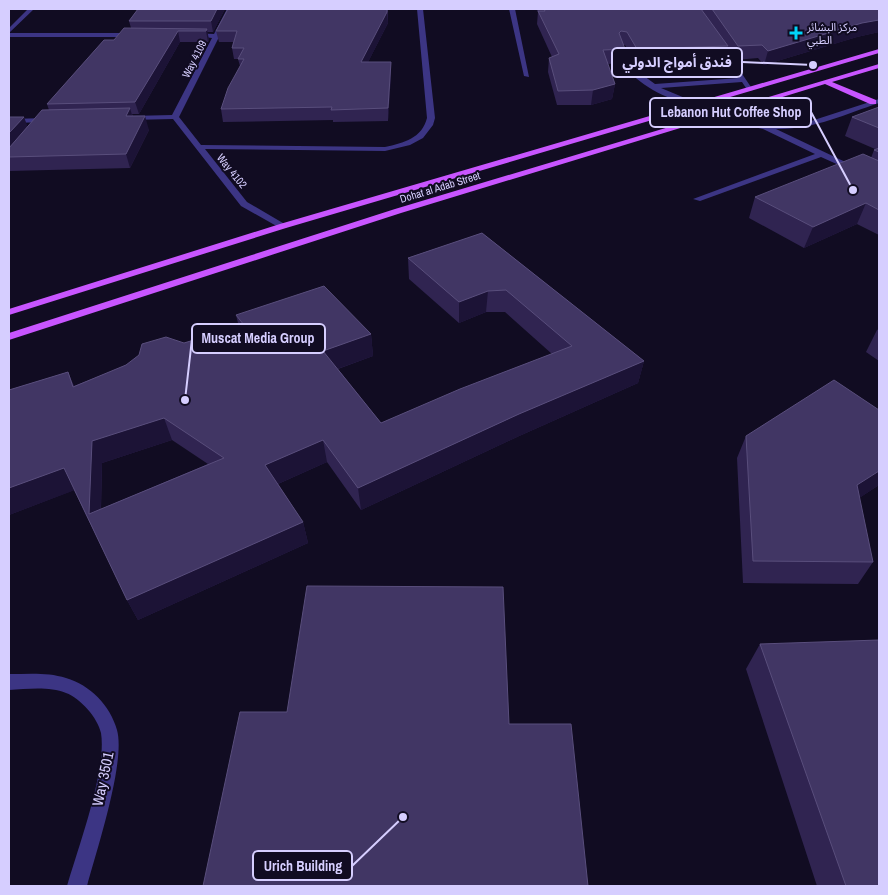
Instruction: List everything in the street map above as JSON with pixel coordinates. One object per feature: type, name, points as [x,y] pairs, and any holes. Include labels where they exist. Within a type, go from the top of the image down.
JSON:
[{"type":"main road","name":"Dohat al Adab Street","points":[[9,312],[283,226],[879,51]]},
{"type":"main road","name":"Dohat al Adab Street","points":[[9,337],[398,211],[879,66]]},
{"type":"main road","points":[[826,82],[876,101]]},
{"type":"street","points":[[9,31],[32,9]]},
{"type":"street","name":"Way 4109","points":[[175,117],[230,9]]},
{"type":"street","points":[[198,147],[385,149],[403,145],[426,133],[430,126],[431,118],[420,9]]},
{"type":"street","points":[[512,9],[527,76]]},
{"type":"street","points":[[711,29],[750,90]]},
{"type":"street","points":[[9,35],[142,35]]},
{"type":"street","points":[[180,35],[217,36]]},
{"type":"street","points":[[621,47],[629,66],[644,80],[694,105]]},
{"type":"street","points":[[655,86],[743,80]]},
{"type":"street","points":[[702,120],[745,123],[804,132],[876,101]]},
{"type":"street","points":[[758,102],[757,118],[765,127],[879,182]]},
{"type":"street","points":[[119,119],[175,117]]},
{"type":"street","name":"Way 4102","points":[[175,117],[244,204],[283,226]]},
{"type":"street","points":[[9,121],[53,120]]},
{"type":"street","points":[[38,127],[43,121]]},
{"type":"street","points":[[804,132],[807,147]]},
{"type":"street","points":[[697,199],[821,154]]},
{"type":"street","name":"Way 3501","points":[[9,682],[54,683],[74,688],[95,706],[109,731],[110,757],[76,886]]},
{"type":"building","points":[[138,9],[217,9],[211,21],[129,21]]},
{"type":"building","points":[[228,9],[387,9],[361,62],[391,62],[388,108],[331,110],[332,107],[221,109],[228,88],[244,59],[238,59],[244,48],[232,48],[237,31],[216,31]]},
{"type":"building","points":[[544,9],[701,9],[728,46],[637,49],[627,32],[621,31],[619,33],[625,49],[603,50],[615,84],[593,90],[558,91],[549,58],[559,54],[538,11],[545,11]]},
{"type":"building","points":[[712,9],[879,9],[879,20],[862,23],[768,51],[762,45],[738,46]]},
{"type":"building","points":[[124,28],[207,29],[206,31],[178,31],[135,102],[47,104],[104,40],[114,40]]},
{"type":"building","points":[[879,107],[879,128],[852,117]]},
{"type":"building","points":[[130,108],[126,116],[145,116],[126,154],[9,157],[9,148],[42,110]]},
{"type":"building","points":[[9,117],[24,117],[9,133]]},
{"type":"building","points":[[863,154],[879,161],[879,210],[866,203],[813,227],[755,197]]},
{"type":"building","points":[[482,233],[644,361],[519,414],[358,488],[323,440],[265,465],[303,522],[127,600],[64,468],[9,488],[9,390],[68,372],[73,387],[126,365],[139,355],[142,344],[166,337],[184,343],[244,325],[236,315],[324,286],[371,334],[323,351],[381,423],[460,389],[572,346],[506,290],[488,291],[459,302],[408,258]],"holes":[[[164,418],[224,458],[89,514],[92,441]]]},
{"type":"building","points":[[834,380],[879,410],[879,471],[857,485],[873,562],[753,561],[746,436]]},
{"type":"building","points":[[307,586],[503,587],[509,724],[571,724],[588,886],[203,886],[240,712],[287,712]]},
{"type":"building","points":[[879,640],[879,886],[846,886],[760,644]]},
{"type":"place","name":"مركز البشائر الطبي","points":[[796,33]]},
{"type":"place","name":"فندق أمواج الدولي","points":[[813,65]]},
{"type":"place","name":"Lebanon Hut Coffee Shop","points":[[853,190]]},
{"type":"place","name":"Muscat Media Group","points":[[185,400]]},
{"type":"place","name":"Urich Building","points":[[403,817]]}]
